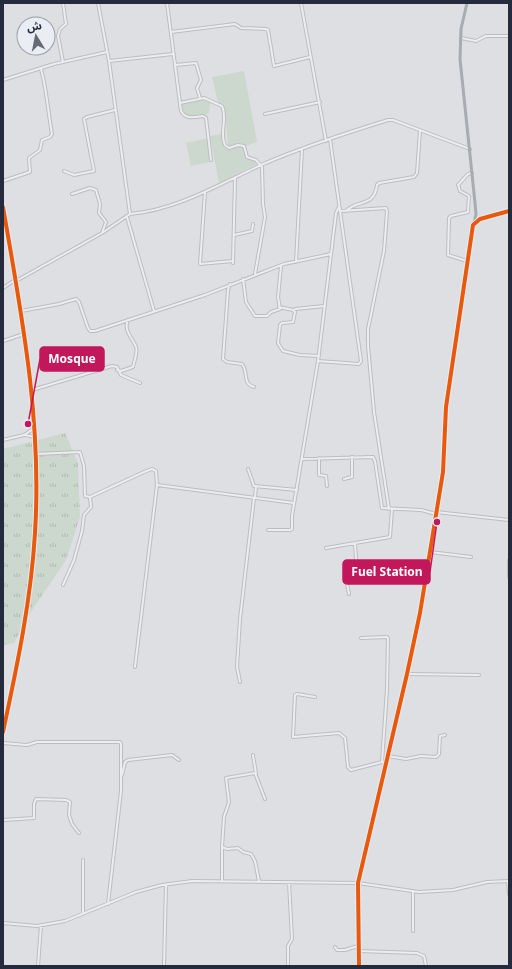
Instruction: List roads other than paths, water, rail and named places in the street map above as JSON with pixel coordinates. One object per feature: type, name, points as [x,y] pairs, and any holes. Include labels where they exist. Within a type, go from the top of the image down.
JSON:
[{"type":"street","points":[[63,3],[66,24],[60,29],[58,36],[63,62]]},
{"type":"street","points":[[98,3],[109,61],[130,214]]},
{"type":"street","points":[[167,3],[181,111],[185,116],[203,116],[206,118],[211,160]]},
{"type":"street","points":[[301,3],[326,141]]},
{"type":"street","points":[[359,966],[358,883],[407,674],[430,552],[443,472],[446,407],[476,214],[462,78],[460,37],[467,3]]},
{"type":"street","points":[[170,32],[235,24],[240,28],[266,29],[268,30],[274,66],[310,57]]},
{"type":"street","points":[[460,37],[476,42],[486,36],[509,36]]},
{"type":"street","points":[[3,80],[63,62],[107,52]]},
{"type":"street","points":[[109,61],[173,54]]},
{"type":"street","points":[[175,65],[193,62],[197,64],[201,81],[197,90],[200,98]]},
{"type":"street","points":[[3,181],[30,172],[29,158],[40,150],[42,140],[50,137],[52,134],[47,111],[48,103],[41,69]]},
{"type":"street","points":[[180,103],[200,98],[220,105],[223,109],[225,120],[225,146],[230,148],[238,145],[244,146],[247,157],[256,160],[261,165],[265,217],[255,275]]},
{"type":"street","points":[[266,114],[320,102]]},
{"type":"street","points":[[64,171],[74,175],[94,171],[84,119],[115,110]]},
{"type":"street","points":[[3,288],[102,234],[130,214],[154,209],[205,192],[261,165],[330,139],[391,120],[470,149]]},
{"type":"street","points":[[346,211],[348,208],[366,202],[375,194],[379,183],[414,177],[417,173],[420,131]]},
{"type":"street","points":[[318,361],[359,364],[361,361],[330,139]]},
{"type":"street","points":[[296,262],[302,150]]},
{"type":"street","points":[[468,261],[448,255],[449,218],[451,216],[468,212],[469,196],[460,191],[458,186],[468,174],[472,172]]},
{"type":"street","points":[[205,192],[200,264],[233,262],[235,178]]},
{"type":"street","points":[[72,194],[90,188],[96,190],[100,204],[99,213],[106,222],[102,234]]},
{"type":"street","points":[[3,207],[25,333],[32,390],[36,454],[35,532],[30,588],[21,648],[3,732]]},
{"type":"street","points":[[268,530],[292,530],[294,503],[319,356],[336,213],[339,207]]},
{"type":"street","points":[[326,548],[390,537],[390,509],[374,412],[368,346],[368,329],[384,250],[387,212],[386,208],[379,207],[341,211]]},
{"type":"street","points":[[474,223],[483,218],[509,211]]},
{"type":"street","points":[[476,214],[483,218]]},
{"type":"street","points":[[127,216],[154,311]]},
{"type":"street","points":[[233,235],[252,231],[253,224]]},
{"type":"street","points":[[21,310],[76,299],[79,302],[88,328],[90,331],[95,331],[205,295],[243,279],[281,266],[332,254]]},
{"type":"street","points":[[243,279],[246,302],[255,316],[267,316],[271,312],[279,310],[281,266]]},
{"type":"street","points":[[230,284],[228,290],[223,359],[227,362],[242,364],[246,371],[246,382],[248,385],[254,387]]},
{"type":"street","points":[[279,307],[293,310],[324,306]]},
{"type":"street","points":[[293,310],[295,312],[293,322],[282,323],[280,325],[278,344],[284,352],[319,356]]},
{"type":"street","points":[[117,370],[121,371],[133,367],[137,349],[128,331],[126,324],[128,320]]},
{"type":"street","points":[[3,341],[25,333]]},
{"type":"street","points":[[32,390],[112,366],[114,366],[121,375],[140,383]]},
{"type":"street","points":[[3,440],[24,435],[35,427]]},
{"type":"street","points":[[24,435],[35,438]]},
{"type":"street","points":[[36,454],[80,452],[84,466],[85,496],[90,497],[152,469],[157,472],[157,485],[135,667]]},
{"type":"street","points":[[344,478],[352,477],[352,457]]},
{"type":"street","points":[[302,459],[352,457],[370,457],[374,459],[382,508],[421,510],[436,513],[509,520]]},
{"type":"street","points":[[319,458],[319,475],[326,476],[327,486]]},
{"type":"street","points":[[248,469],[253,484],[256,486],[297,490]]},
{"type":"street","points":[[157,485],[294,503]]},
{"type":"street","points":[[240,682],[238,663],[240,619],[256,486]]},
{"type":"street","points":[[63,584],[74,560],[82,531],[84,516],[91,507],[90,497]]},
{"type":"street","points":[[349,594],[347,584],[358,576],[355,544]]},
{"type":"street","points":[[430,552],[470,557]]},
{"type":"street","points":[[509,560],[509,577]]},
{"type":"street","points":[[361,638],[388,638],[387,695],[382,762]]},
{"type":"street","points":[[407,674],[453,676],[479,675]]},
{"type":"street","points":[[315,697],[295,695],[293,737],[335,732],[341,734],[346,741],[348,767],[352,771],[382,762],[386,763]]},
{"type":"street","points":[[388,756],[406,759],[421,756],[436,757],[438,754],[440,736],[445,735]]},
{"type":"street","points":[[3,742],[27,745],[37,742],[120,742],[122,744],[120,768],[122,776]]},
{"type":"street","points":[[108,904],[122,776],[125,762],[128,760],[172,755],[179,760]]},
{"type":"street","points":[[253,755],[254,772],[265,799]]},
{"type":"street","points":[[222,880],[224,817],[229,802],[226,778],[246,776],[254,772]]},
{"type":"street","points":[[3,820],[34,818],[34,804],[36,799],[66,800],[70,802],[69,815],[72,824],[79,833]]},
{"type":"street","points":[[222,847],[227,849],[238,848],[243,852],[251,854],[255,861],[259,881]]},
{"type":"street","points":[[83,860],[83,914]]},
{"type":"street","points":[[3,923],[41,925],[65,921],[136,892],[192,881],[222,880],[358,883],[413,892],[453,890],[487,882],[508,881],[509,894]]},
{"type":"street","points":[[288,966],[288,946],[292,939],[289,882]]},
{"type":"street","points":[[164,966],[166,885]]},
{"type":"street","points":[[413,892],[413,931]]},
{"type":"street","points":[[38,966],[41,925]]},
{"type":"street","points":[[335,947],[340,951],[358,946]]},
{"type":"street","points":[[359,951],[417,953],[424,956],[426,966]]},
{"type":"place","name":"Mosque","points":[[28,424]]},
{"type":"place","name":"Fuel Station","points":[[437,522]]}]
